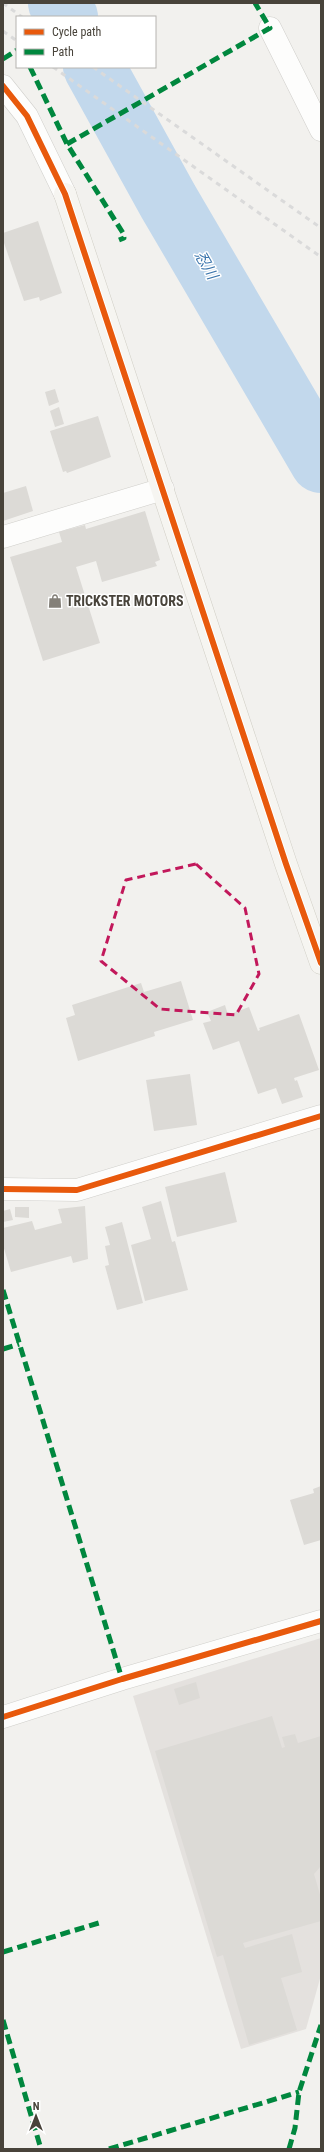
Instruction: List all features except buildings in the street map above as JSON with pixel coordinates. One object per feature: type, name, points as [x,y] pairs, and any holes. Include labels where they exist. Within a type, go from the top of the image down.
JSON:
[{"type":"street","points":[[270,28],[321,130]]},
{"type":"street","points":[[3,86],[27,116],[65,194],[286,864],[321,963]]},
{"type":"street","points":[[3,537],[163,489]]},
{"type":"street","points":[[3,1189],[77,1190],[321,1116]]},
{"type":"street","points":[[3,1717],[122,1679],[321,1621]]},
{"type":"highlighted area","points":[[196,864],[245,908],[259,974],[236,1015],[160,1009],[101,961],[126,880]]},
{"type":"shaded area","points":[[321,1638],[321,1975],[306,2029],[241,2049],[133,1696]]},
{"type":"waterway","name":"忍川","points":[[59,3],[66,16]]},
{"type":"waterway","name":"忍川","points":[[95,68],[168,201],[321,462]]},
{"type":"railway","points":[[3,3],[21,16]]},
{"type":"railway","points":[[3,31],[16,40]]},
{"type":"railway","points":[[54,68],[321,257]]},
{"type":"railway","points":[[94,68],[321,228]]},
{"type":"marked path","points":[[67,144],[270,28],[255,3]]},
{"type":"marked path","points":[[3,59],[16,51]]},
{"type":"marked path","points":[[30,68],[67,144],[123,233],[124,238],[119,240]]},
{"type":"marked path","points":[[3,1290],[122,1679]]},
{"type":"marked path","points":[[3,1349],[19,1344]]},
{"type":"marked path","points":[[3,1952],[102,1922]]},
{"type":"marked path","points":[[3,2020],[41,2149]]},
{"type":"marked path","points":[[289,2149],[295,2128],[299,2092],[321,2025]]},
{"type":"marked path","points":[[109,2149],[299,2092]]},
{"type":"cycle path","points":[[3,86],[27,116],[65,194],[286,864],[321,963]]},
{"type":"cycle path","points":[[3,1189],[77,1190],[321,1116]]},
{"type":"cycle path","points":[[3,1717],[122,1679],[321,1621]]},
{"type":"place","name":"TRICKSTER MOTORS","points":[[55,601]]}]
